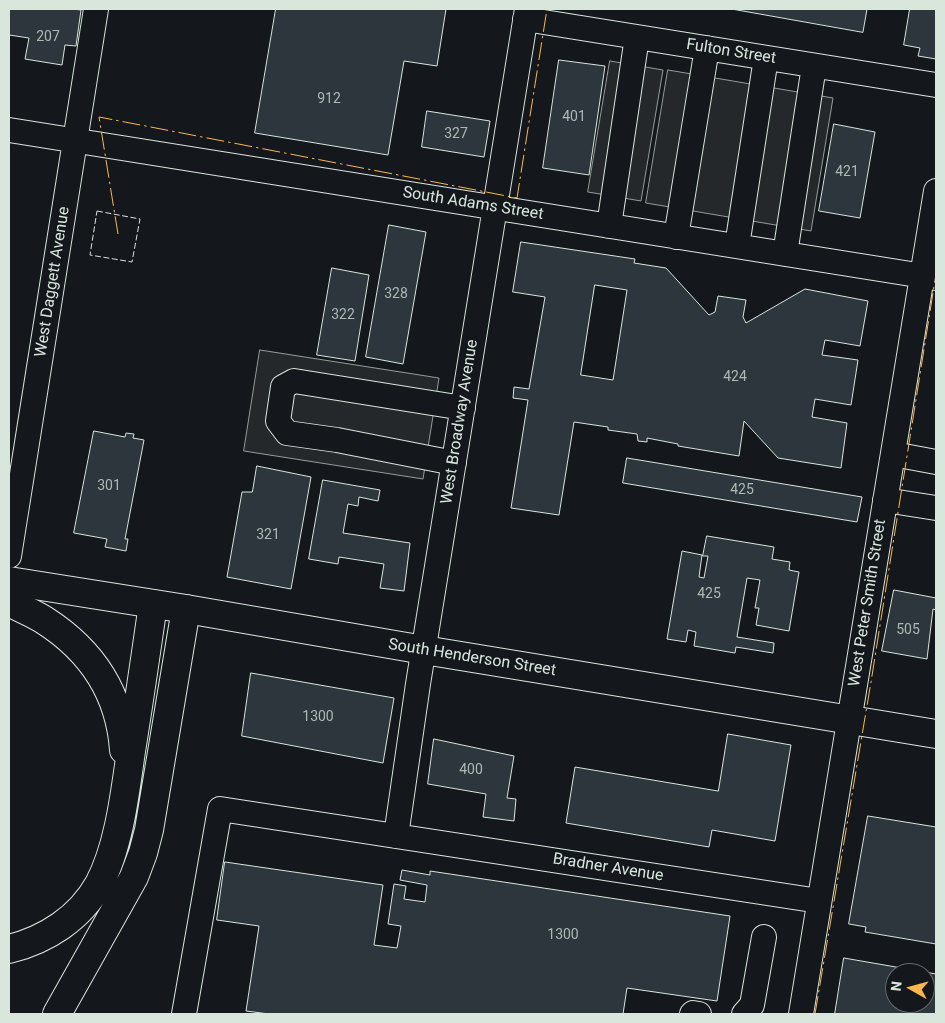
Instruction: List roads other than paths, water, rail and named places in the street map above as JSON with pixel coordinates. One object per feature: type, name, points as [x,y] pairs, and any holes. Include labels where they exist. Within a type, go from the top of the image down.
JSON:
[{"type":"main road","name":"South Henderson Street","points":[[9,581],[936,734]]},
{"type":"main road","points":[[9,602],[42,619],[62,633],[91,660],[101,674],[111,694],[119,719],[124,744],[127,780]]},
{"type":"main road","points":[[9,949],[44,936],[72,917],[98,885],[109,863],[116,839],[127,780],[154,604]]},
{"type":"main road","points":[[57,1014],[134,877],[143,853],[149,830],[186,609]]},
{"type":"street","name":"West Daggett Avenue","points":[[10,541],[96,9]]},
{"type":"street","name":"Fulton Street","points":[[526,14],[637,37],[936,85]]},
{"type":"street","name":"West Broadway Avenue","points":[[396,836],[526,14]]},
{"type":"street","points":[[609,226],[637,37]]},
{"type":"street","points":[[676,237],[707,48]]},
{"type":"street","points":[[737,246],[766,58]]},
{"type":"street","points":[[785,254],[814,66]]},
{"type":"street","name":"South Adams Street","points":[[9,130],[929,277]]},
{"type":"street","name":"West Peter Smith Street","points":[[801,1014],[885,500],[929,277],[936,191]]},
{"type":"street","points":[[454,463],[337,440],[287,433],[278,421],[283,387],[294,382],[463,408]]},
{"type":"street","points":[[894,454],[936,462]]},
{"type":"street","points":[[885,500],[936,508]]},
{"type":"street","name":"Bradner Avenue","points":[[184,1014],[220,809],[820,901]]},
{"type":"street","points":[[744,1014],[752,1005],[764,937]]},
{"type":"street","points":[[692,1014],[699,1014]]}]
